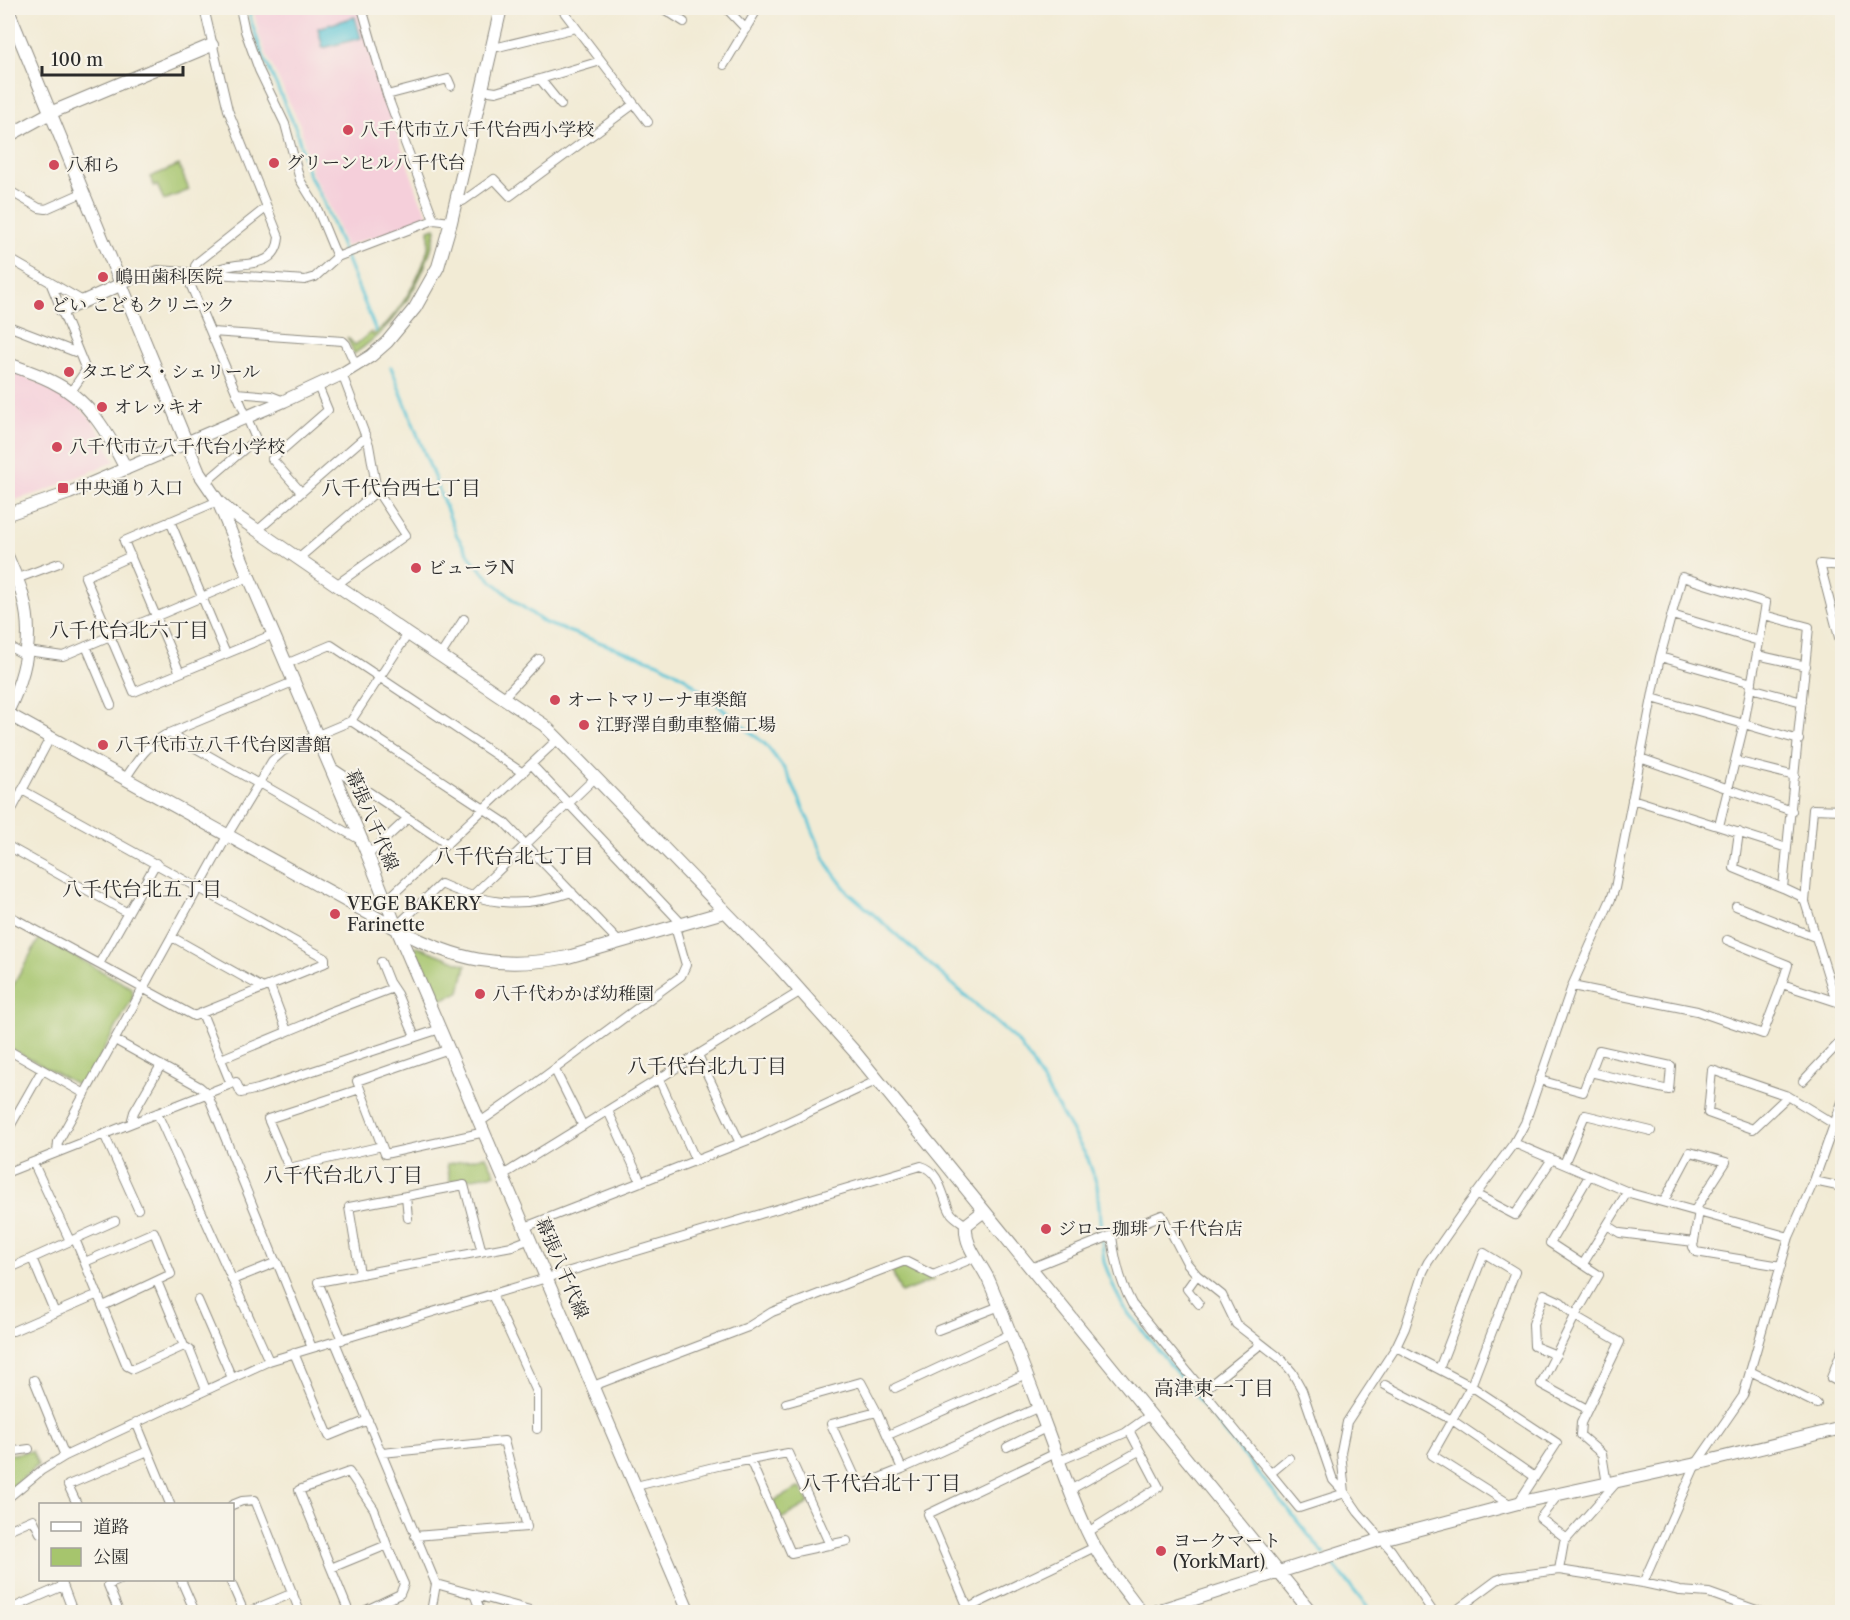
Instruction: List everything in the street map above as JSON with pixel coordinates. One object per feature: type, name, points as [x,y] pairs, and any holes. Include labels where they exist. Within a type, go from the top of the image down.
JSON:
[{"type":"street","points":[[204,8],[228,110],[279,237],[274,254],[259,262],[218,269],[211,274]]},
{"type":"street","points":[[240,8],[245,32],[259,70],[285,124],[300,180],[342,256]]},
{"type":"street","points":[[362,8],[387,95],[434,220]]},
{"type":"street","points":[[8,514],[69,493],[318,386],[356,366],[383,346],[404,324],[438,267],[451,222],[501,8]]},
{"type":"street","points":[[561,8],[648,122]]},
{"type":"street","points":[[662,8],[684,22]]},
{"type":"street","points":[[726,8],[746,29]]},
{"type":"street","points":[[724,65],[758,8]]},
{"type":"street","name":"幕張八千代線","points":[[8,10],[199,473],[218,501],[387,900],[397,929],[689,1612]]},
{"type":"street","points":[[492,45],[498,47],[576,28]]},
{"type":"street","points":[[8,136],[50,113],[212,45]]},
{"type":"street","points":[[482,90],[496,92],[601,61]]},
{"type":"street","points":[[387,95],[448,79],[451,86]]},
{"type":"street","points":[[540,79],[561,105]]},
{"type":"street","points":[[457,197],[463,201],[494,179],[510,196],[634,104]]},
{"type":"street","points":[[8,190],[39,208],[46,209],[82,193]]},
{"type":"street","points":[[196,273],[195,266],[198,262],[267,207]]},
{"type":"street","points":[[62,311],[158,270],[305,280],[315,277],[342,256],[434,220],[451,222]]},
{"type":"street","points":[[8,258],[83,301]]},
{"type":"street","points":[[185,272],[256,439],[206,483]]},
{"type":"street","points":[[50,282],[86,370],[70,393]]},
{"type":"street","points":[[8,326],[78,353]]},
{"type":"street","points":[[212,332],[343,342],[356,366]]},
{"type":"street","points":[[8,364],[53,381],[96,416],[106,430],[126,469]]},
{"type":"street","points":[[336,585],[406,535],[377,491],[369,445],[342,374]]},
{"type":"street","points":[[301,492],[272,459],[327,410],[318,386]]},
{"type":"street","points":[[236,393],[271,396],[284,401]]},
{"type":"street","points":[[257,531],[366,436]]},
{"type":"street","points":[[298,559],[377,491]]},
{"type":"street","points":[[180,673],[124,541],[218,501],[257,531],[544,725],[801,992],[854,1051],[1311,1612]]},
{"type":"street","points":[[170,521],[226,654]]},
{"type":"street","points":[[130,556],[85,577],[134,692],[274,634]]},
{"type":"street","points":[[8,558],[13,580],[23,596],[27,617],[23,674],[8,712],[50,738],[427,945],[453,955],[492,962],[523,964],[547,961],[620,943],[724,912]]},
{"type":"street","points":[[13,580],[58,563]]},
{"type":"street","points":[[1842,566],[1820,564],[1842,649]]},
{"type":"street","points":[[8,646],[26,654],[63,656],[249,577]]},
{"type":"street","points":[[1345,1493],[1341,1452],[1347,1422],[1396,1347],[1405,1328],[1423,1272],[1475,1194],[1514,1143],[1525,1123],[1572,986],[1615,888],[1660,657],[1682,577],[1766,603],[1744,724],[1719,826]]},
{"type":"street","points":[[1672,615],[1759,641]]},
{"type":"street","points":[[1764,615],[1809,627],[1783,888]]},
{"type":"street","points":[[440,656],[464,619]]},
{"type":"street","points":[[57,1152],[58,1142],[258,782],[272,761],[294,745],[351,721],[408,634]]},
{"type":"street","points":[[286,663],[331,645],[523,773]]},
{"type":"street","points":[[86,646],[111,705]]},
{"type":"street","points":[[1757,655],[1806,666]]},
{"type":"street","points":[[1660,657],[1802,702]]},
{"type":"street","points":[[503,698],[539,659]]},
{"type":"street","points":[[125,779],[144,751],[154,742],[170,733],[293,682]]},
{"type":"street","points":[[1652,698],[1799,740]]},
{"type":"street","points":[[351,721],[504,822],[620,943]]},
{"type":"street","points":[[170,733],[362,841]]},
{"type":"street","points":[[8,817],[50,738]]},
{"type":"street","points":[[387,900],[558,740]]},
{"type":"street","points":[[1640,758],[1792,811]]},
{"type":"street","points":[[1735,761],[1795,776]]},
{"type":"street","points":[[449,1049],[357,1081],[385,1154],[482,1127],[681,976],[686,965],[679,926],[532,765]]},
{"type":"street","points":[[329,766],[447,844]]},
{"type":"street","points":[[472,896],[595,778]]},
{"type":"street","points":[[9,918],[194,1016],[325,963],[325,958],[22,790]]},
{"type":"street","points":[[1632,799],[1787,848]]},
{"type":"street","points":[[1840,1003],[1834,995],[1805,902],[1814,809],[1842,810]]},
{"type":"street","points":[[368,855],[408,818]]},
{"type":"street","points":[[1739,832],[1734,868],[1800,896],[1805,902]]},
{"type":"street","points":[[8,846],[128,913]]},
{"type":"street","points":[[99,964],[156,863]]},
{"type":"street","points":[[397,929],[403,920],[441,884],[472,896],[501,902],[538,902],[572,892]]},
{"type":"street","points":[[1736,906],[1815,937]]},
{"type":"street","points":[[172,938],[266,987],[287,1031]]},
{"type":"street","points":[[1572,986],[1697,1011],[1763,1034],[1788,965],[1727,940]]},
{"type":"street","points":[[381,962],[415,1037]]},
{"type":"street","points":[[1782,984],[1840,1003]]},
{"type":"street","points":[[1842,984],[1840,1003],[1842,1013]]},
{"type":"street","points":[[221,1059],[327,1013],[393,988]]},
{"type":"street","points":[[503,1175],[801,992]]},
{"type":"street","points":[[202,1013],[231,1084]]},
{"type":"street","points":[[8,1172],[236,1082],[241,1093],[258,1089],[440,1029]]},
{"type":"street","points":[[115,1040],[200,1087],[207,1094],[312,1348]]},
{"type":"street","points":[[1803,1081],[1842,1040]]},
{"type":"street","points":[[8,1050],[85,1094]]},
{"type":"street","points":[[1539,1080],[1583,1092],[1590,1072],[1599,1050],[1671,1066],[1669,1090],[1590,1072]]},
{"type":"street","points":[[698,1055],[740,1143]]},
{"type":"street","points":[[130,1123],[161,1065]]},
{"type":"street","points":[[8,1130],[42,1070]]},
{"type":"street","points":[[555,1070],[583,1126]]},
{"type":"street","points":[[1788,1096],[1754,1129],[1708,1113],[1712,1070],[1788,1096],[1834,1124]]},
{"type":"street","points":[[659,1079],[696,1161]]},
{"type":"street","points":[[525,1227],[740,1143],[878,1080]]},
{"type":"street","points":[[360,1089],[268,1119],[289,1168],[382,1146]]},
{"type":"street","points":[[1643,1583],[1696,1464],[1740,1402],[1790,1236],[1814,1181],[1842,1102]]},
{"type":"street","points":[[608,1111],[641,1182]]},
{"type":"street","points":[[157,1113],[269,1360]]},
{"type":"street","points":[[1564,1164],[1585,1116],[1651,1131]]},
{"type":"street","points":[[104,1134],[138,1209]]},
{"type":"street","points":[[1514,1143],[1628,1191],[1790,1236]]},
{"type":"street","points":[[1664,1201],[1690,1152],[1726,1162],[1697,1211],[1693,1247],[1696,1252],[1781,1266]]},
{"type":"street","points":[[1475,1194],[1515,1215],[1552,1159]]},
{"type":"street","points":[[33,1162],[85,1262],[128,1366],[133,1369],[184,1346]]},
{"type":"street","points":[[8,1498],[42,1470],[65,1456],[269,1360],[921,1166],[929,1170],[940,1185],[952,1214],[966,1226],[968,1244],[986,1272],[1088,1532],[1114,1576],[1141,1612]]},
{"type":"street","points":[[1587,1409],[1541,1384],[1575,1316],[1599,1275],[1550,1243],[1589,1176]]},
{"type":"street","points":[[1814,1181],[1842,1187]]},
{"type":"street","points":[[360,1274],[349,1207],[464,1185],[482,1252]]},
{"type":"street","points":[[1583,1264],[1628,1191]]},
{"type":"street","points":[[406,1196],[408,1218]]},
{"type":"street","points":[[966,1226],[984,1211]]},
{"type":"street","points":[[1031,1268],[1162,1215],[1187,1263],[1197,1275],[1222,1296],[1236,1324],[1281,1359],[1297,1381],[1333,1480],[1391,1550],[1432,1612]]},
{"type":"street","points":[[8,1269],[115,1221]]},
{"type":"street","points":[[1607,1225],[1620,1233],[1694,1242]]},
{"type":"street","points":[[85,1262],[154,1232],[171,1274],[103,1306]]},
{"type":"street","points":[[1110,1237],[1116,1265],[1132,1304],[1299,1508],[1345,1493]]},
{"type":"street","points":[[431,1612],[436,1584],[368,1420],[318,1282],[512,1246],[530,1239]]},
{"type":"street","points":[[1439,1369],[1484,1253],[1515,1272],[1472,1386],[1432,1455],[1514,1504]]},
{"type":"street","points":[[593,1386],[748,1327],[772,1312],[905,1261],[933,1275],[976,1257]]},
{"type":"street","points":[[32,1258],[55,1313]]},
{"type":"street","points":[[232,1280],[276,1263]]},
{"type":"street","points":[[1197,1275],[1187,1288],[1199,1304]]},
{"type":"street","points":[[157,1281],[184,1346],[190,1350],[206,1390]]},
{"type":"street","points":[[8,1331],[98,1294]]},
{"type":"street","points":[[1556,1355],[1534,1346],[1533,1324],[1544,1294],[1561,1302],[1575,1316],[1620,1342],[1587,1409],[1581,1423],[1580,1435],[1602,1454],[1612,1483]]},
{"type":"street","points":[[492,1295],[537,1392],[537,1429]]},
{"type":"street","points":[[198,1300],[232,1378]]},
{"type":"street","points":[[938,1330],[1000,1306]]},
{"type":"street","points":[[895,1388],[1011,1334]]},
{"type":"street","points":[[1204,1390],[1261,1344]]},
{"type":"street","points":[[1396,1347],[1472,1386],[1557,1443],[1514,1504]]},
{"type":"street","points":[[1842,1350],[1831,1378],[1842,1384]]},
{"type":"street","points":[[294,1353],[329,1436],[368,1420]]},
{"type":"street","points":[[1750,1371],[1817,1404]]},
{"type":"street","points":[[888,1435],[1026,1374]]},
{"type":"street","points":[[34,1380],[65,1456]]},
{"type":"street","points":[[786,1403],[861,1382],[888,1435],[902,1469]]},
{"type":"street","points":[[1385,1385],[1452,1420],[1535,1477]]},
{"type":"street","points":[[877,1412],[831,1424],[857,1481],[862,1485],[1039,1407]]},
{"type":"street","points":[[1095,1547],[968,1608],[928,1514],[1057,1457],[1129,1430],[1150,1415]]},
{"type":"street","points":[[136,1422],[170,1503]]},
{"type":"street","points":[[1007,1447],[1046,1428]]},
{"type":"street","points":[[1154,1612],[1279,1574],[1382,1539],[1514,1504],[1696,1464],[1842,1428]]},
{"type":"street","points":[[1088,1532],[1158,1487],[1129,1430]]},
{"type":"street","points":[[381,1453],[504,1442],[527,1527],[415,1536]]},
{"type":"street","points":[[8,1452],[29,1449]]},
{"type":"street","points":[[77,1503],[68,1485],[148,1451]]},
{"type":"street","points":[[1070,1490],[1140,1451]]},
{"type":"street","points":[[636,1486],[788,1453],[830,1545]]},
{"type":"street","points":[[1271,1473],[1289,1458]]},
{"type":"street","points":[[750,1460],[791,1553],[847,1541]]},
{"type":"street","points":[[349,1612],[299,1490],[349,1472],[374,1509],[404,1584],[400,1594],[362,1612]]},
{"type":"street","points":[[1559,1570],[1564,1542],[1612,1483]]},
{"type":"street","points":[[1559,1494],[1540,1518],[1567,1539]]},
{"type":"street","points":[[234,1504],[255,1500],[300,1612]]},
{"type":"street","points":[[8,1530],[33,1519],[39,1531]]},
{"type":"street","points":[[331,1568],[387,1545]]},
{"type":"street","points":[[1454,1612],[1497,1580],[1559,1570],[1680,1591],[1709,1593],[1762,1612]]},
{"type":"street","points":[[118,1581],[108,1585],[119,1612]]},
{"type":"street","points":[[181,1581],[195,1612]]},
{"type":"street","points":[[230,1581],[246,1612],[292,1593]]},
{"type":"street","points":[[8,1610],[62,1583],[73,1612]]},
{"type":"street","points":[[436,1584],[534,1612]]},
{"type":"street","points":[[474,1594],[481,1612]]},
{"type":"shaded area","name":"八千代市立八千代台西小学校","points":[[253,8],[359,8],[382,92],[419,197],[428,215],[426,219],[345,247],[332,211],[312,173],[300,125],[266,53]]},
{"type":"shaded area","name":"八千代市立八千代台小学校","points":[[8,370],[50,387],[79,407],[92,420],[115,461],[45,491],[8,502]]},
{"type":"green space","points":[[179,165],[189,190],[164,200],[157,185],[154,186],[150,177]]},
{"type":"green space","points":[[435,228],[425,266],[407,300],[383,329],[354,354],[347,337],[355,345],[371,332],[373,335],[387,323],[416,280],[426,254],[429,230]]},
{"type":"green space","points":[[40,937],[132,988],[133,997],[83,1088],[8,1047],[8,995]]},
{"type":"green space","points":[[416,946],[466,965],[460,992],[435,1002],[413,950]]},
{"type":"green space","points":[[486,1156],[495,1174],[450,1182],[447,1164]]},
{"type":"green space","points":[[906,1266],[934,1280],[901,1293],[892,1271]]},
{"type":"green space","points":[[32,1451],[38,1465],[8,1491],[8,1455]]},
{"type":"green space","points":[[800,1487],[809,1503],[781,1519],[771,1502]]},
{"type":"water","points":[[355,17],[361,38],[323,48],[318,28]]},
{"type":"waterway","points":[[249,8],[262,53],[296,129],[308,173],[322,198],[376,331]]},
{"type":"waterway","points":[[391,367],[457,536],[474,562],[516,602],[545,623],[661,664],[684,677],[766,745],[785,770],[825,859],[848,892],[1017,1041],[1088,1159],[1097,1185],[1104,1262],[1124,1308],[1324,1554]]},
{"type":"waterway","points":[[1329,1559],[1371,1612]]},
{"type":"place","name":"八千代市立八千代台西小学校","points":[[348,130]]},
{"type":"place","name":"グリーンヒル八千代台","points":[[274,163]]},
{"type":"place","name":"八和ら","points":[[54,165]]},
{"type":"place","name":"嶋田歯科医院","points":[[103,277]]},
{"type":"place","name":"どい こどもクリニック","points":[[39,305]]},
{"type":"place","name":"タエビス・シェリール","points":[[69,372]]},
{"type":"place","name":"オレッキオ","points":[[102,407]]},
{"type":"place","name":"八千代市立八千代台小学校","points":[[57,447]]},
{"type":"place","name":"中央通り入口","points":[[63,488]]},
{"type":"place","name":"ビューラN","points":[[416,568]]},
{"type":"place","name":"オートマリーナ車楽館","points":[[555,700]]},
{"type":"place","name":"江野澤自動車整備工場","points":[[584,725]]},
{"type":"place","name":"八千代市立八千代台図書館","points":[[103,745]]},
{"type":"place","name":"VEGE BAKERY Farinette","points":[[335,914]]},
{"type":"place","name":"八千代わかば幼稚園","points":[[480,994]]},
{"type":"place","name":"ジロー珈琲 八千代台店","points":[[1046,1229]]},
{"type":"place","name":"ヨークマート (YorkMart)","points":[[1161,1551]]},
{"type":"district","name":"八千代台西七丁目","points":[[401,488]]},
{"type":"district","name":"八千代台北六丁目","points":[[129,630]]},
{"type":"district","name":"八千代台北七丁目","points":[[514,856]]},
{"type":"district","name":"八千代台北五丁目","points":[[142,889]]},
{"type":"district","name":"八千代台北九丁目","points":[[707,1066]]},
{"type":"district","name":"八千代台北八丁目","points":[[343,1175]]},
{"type":"district","name":"高津東一丁目","points":[[1214,1388]]},
{"type":"district","name":"八千代台北十丁目","points":[[881,1483]]}]
